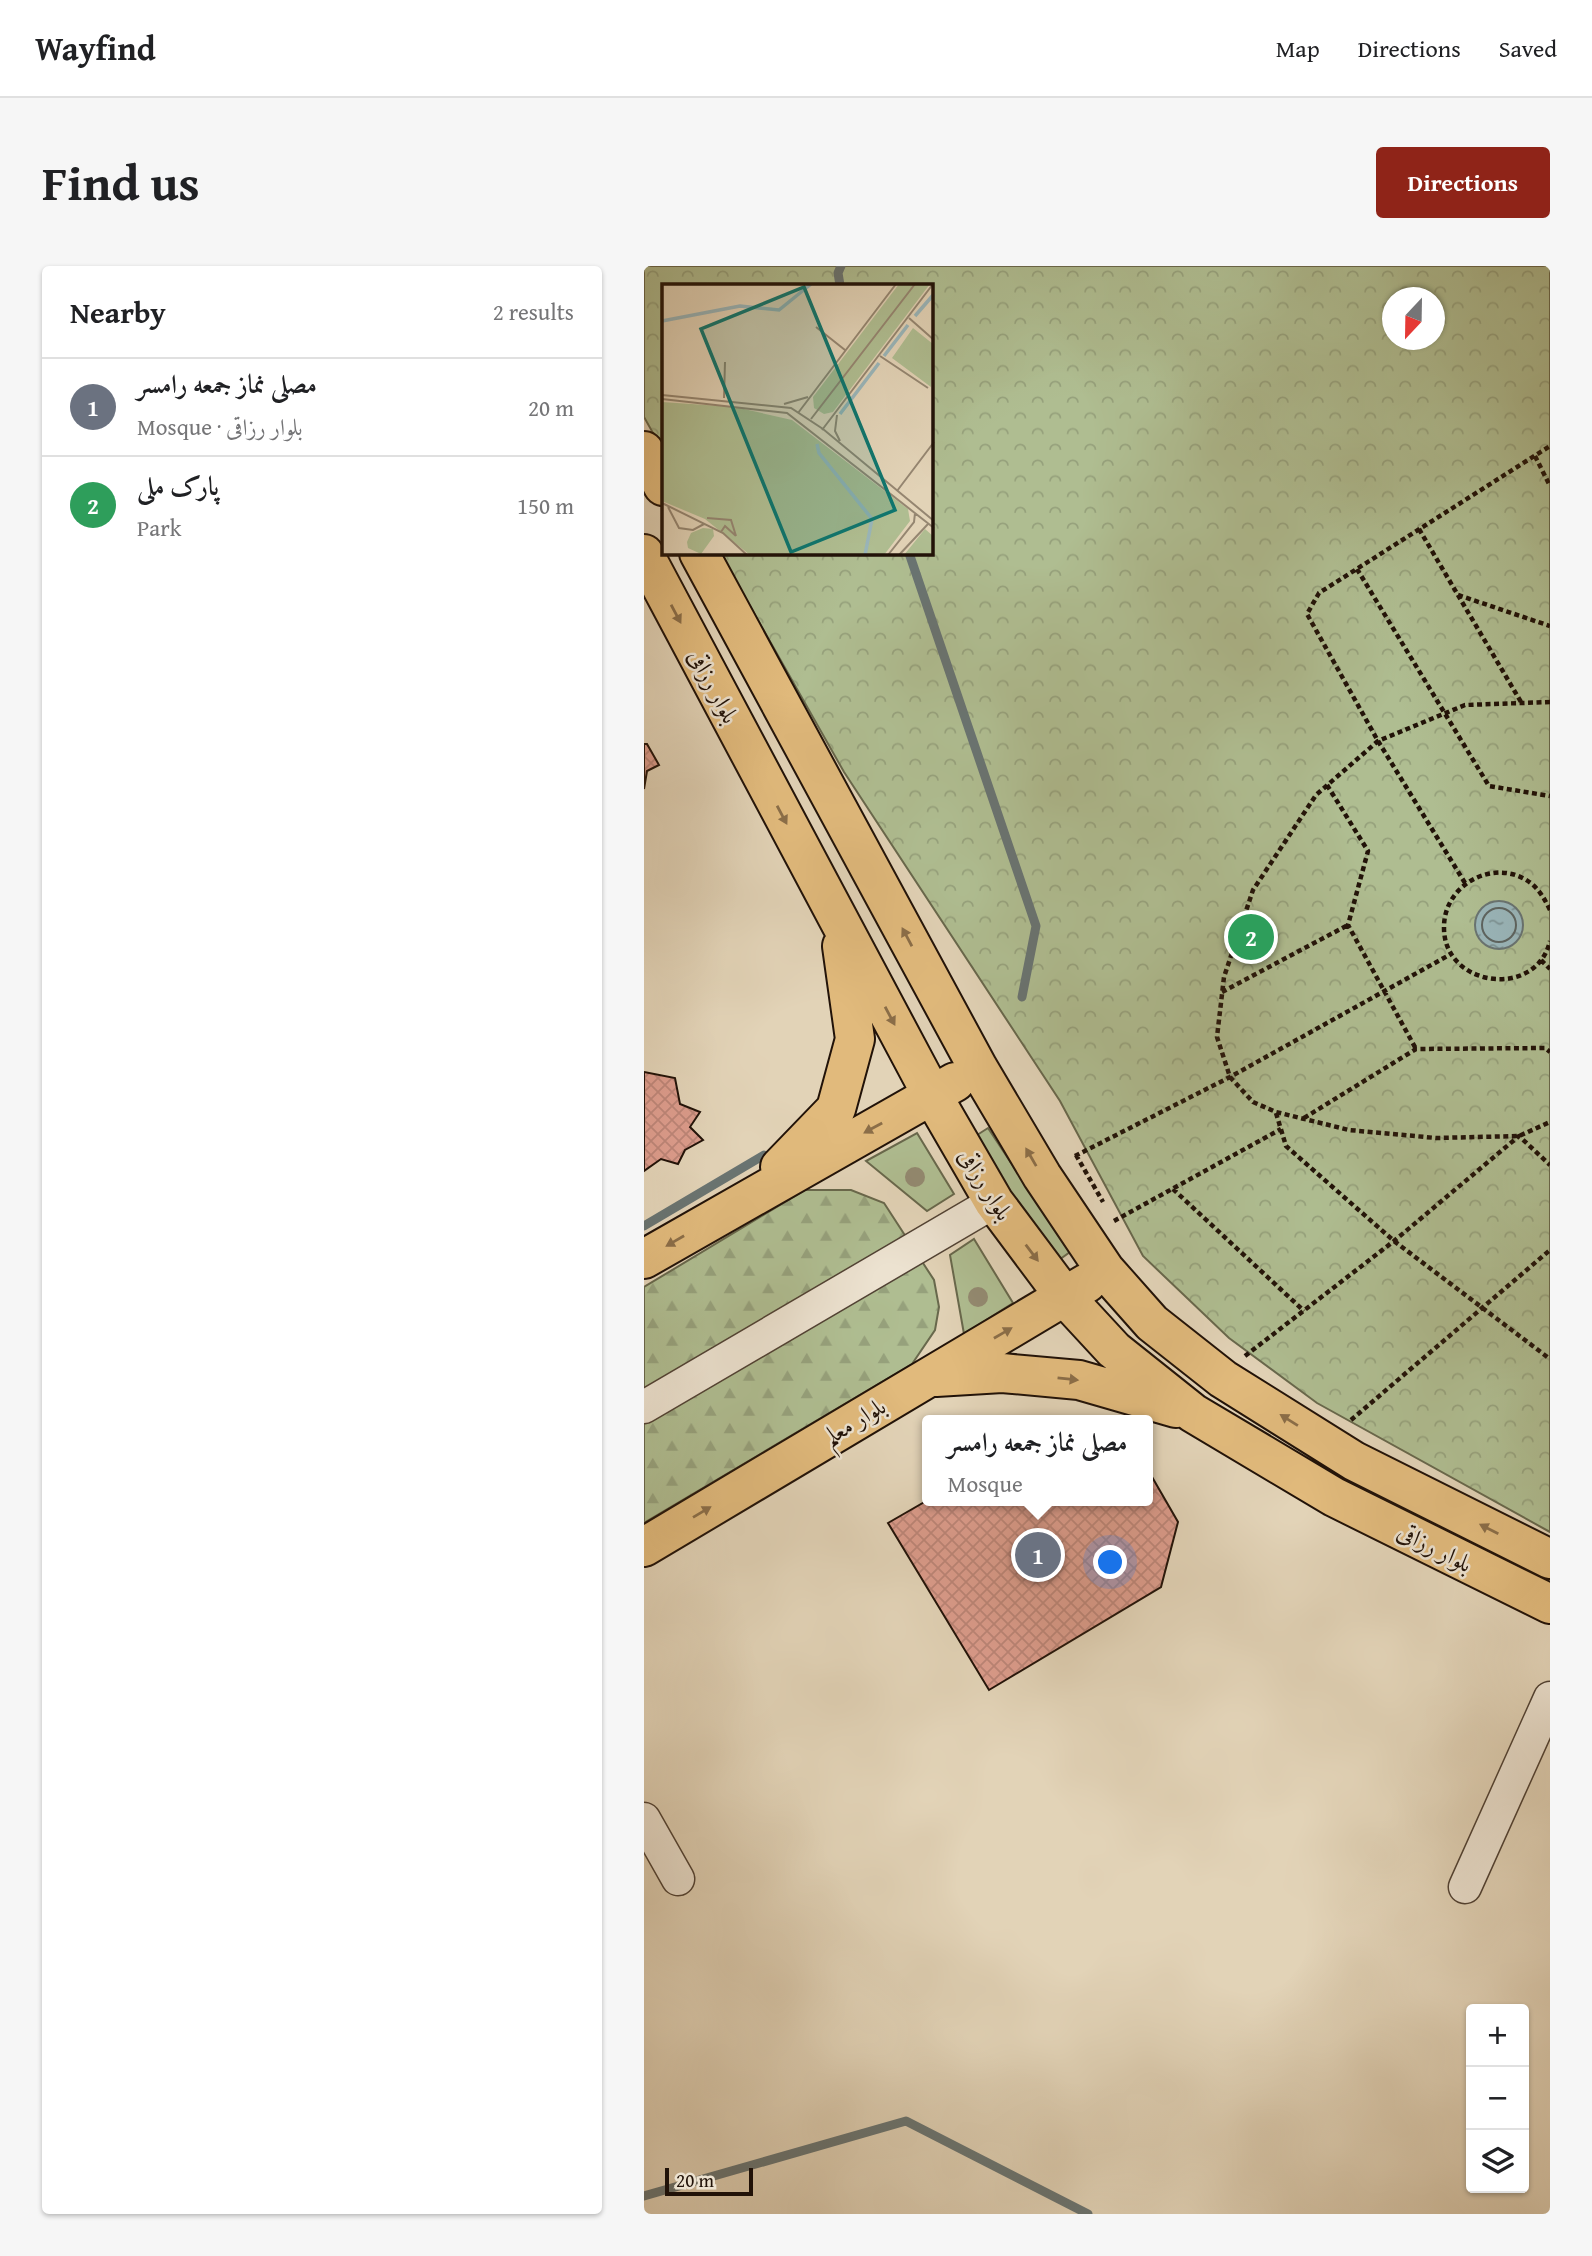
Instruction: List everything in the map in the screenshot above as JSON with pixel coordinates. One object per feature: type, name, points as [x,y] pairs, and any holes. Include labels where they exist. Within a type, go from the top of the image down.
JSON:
[{"type":"main road","points":[[644,451],[662,484]]},
{"type":"main road","name":"بلوار رزاقی","points":[[644,554],[932,1095],[994,1202],[1065,1297],[1114,1350],[1194,1413],[1335,1497],[1550,1604]]},
{"type":"main road","name":"بلوار رزاقی","points":[[700,555],[978,1068],[1042,1176],[1105,1270],[1152,1323],[1223,1379],[1354,1461],[1550,1559]]},
{"type":"main road","points":[[751,1196],[836,1109],[855,1039],[839,923]]},
{"type":"main road","points":[[644,1259],[978,1068]]},
{"type":"main road","name":"بلوار معلم","points":[[644,1547],[1065,1297],[1105,1270]]},
{"type":"main road","points":[[927,1377],[1002,1373],[1079,1380],[1194,1413]]},
{"type":"street","points":[[644,1407],[994,1202]]},
{"type":"street","points":[[1465,1887],[1550,1698]]},
{"type":"street","points":[[644,1819],[678,1879]]},
{"type":"path","points":[[1465,883],[1378,741],[1307,614],[1319,593],[1550,446]]},
{"type":"path","points":[[1535,456],[1550,486]]},
{"type":"path","points":[[1419,529],[1521,702]]},
{"type":"path","points":[[1357,569],[1489,786],[1550,796]]},
{"type":"path","points":[[1458,594],[1550,626]]},
{"type":"path","points":[[1550,702],[1465,705],[1378,741],[1316,795],[1253,890],[1224,977],[1217,1037],[1230,1077],[1253,1102],[1276,1112],[1349,1130],[1436,1138],[1518,1136],[1550,1165]]},
{"type":"path","points":[[1328,785],[1368,851],[1348,925],[1416,1049]]},
{"type":"path","points":[[1550,910],[1543,896],[1531,883],[1516,875],[1498,872],[1481,875],[1465,883],[1449,903],[1444,916],[1445,942],[1451,954],[1462,967],[1477,976],[1494,981],[1512,979],[1528,972],[1541,960],[1550,941]]},
{"type":"path","points":[[1543,896],[1550,893]]},
{"type":"path","points":[[1222,993],[1348,925]]},
{"type":"path","points":[[1042,1176],[1076,1155],[1230,1077],[1451,954]]},
{"type":"path","points":[[1541,960],[1550,969]]},
{"type":"path","points":[[1303,1119],[1416,1049],[1545,1048],[1550,1052]]},
{"type":"path","points":[[1276,1112],[1286,1146],[1394,1241],[1550,1359]]},
{"type":"path","points":[[1244,1356],[1394,1241],[1518,1136],[1550,1122]]},
{"type":"path","points":[[1076,1155],[1114,1221],[1281,1129]]},
{"type":"path","points":[[1173,1189],[1304,1311]]},
{"type":"path","points":[[1342,1428],[1550,1250]]},
{"type":"green space","points":[[644,266],[1550,266],[1550,1532],[1317,1403],[1229,1338],[1143,1256],[1060,1101],[844,772],[721,555],[933,555],[933,284],[662,284],[662,449],[644,417]]},
{"type":"green space","points":[[988,1128],[1070,1252],[1056,1262],[974,1137]]},
{"type":"green space","points":[[917,1133],[954,1194],[927,1211],[866,1161]]},
{"type":"green space","points":[[805,1190],[851,1190],[884,1203],[934,1280],[939,1307],[935,1330],[912,1364],[644,1523],[644,1287]]},
{"type":"green space","points":[[974,1239],[1013,1303],[964,1334],[950,1255]]},
{"type":"water","points":[[1499,901],[1516,908],[1523,925],[1516,942],[1499,949],[1482,942],[1475,925],[1482,908]]},
{"type":"building","points":[[644,744],[647,744],[659,765],[647,771],[644,789]]},
{"type":"building","points":[[644,1072],[675,1078],[680,1104],[700,1112],[690,1127],[703,1140],[685,1150],[678,1164],[661,1159],[644,1171]]},
{"type":"building","points":[[1153,1479],[1178,1522],[1161,1587],[989,1690],[888,1523],[922,1503],[922,1506],[1153,1506]]},
{"type":"waterway","points":[[840,284],[838,273],[841,266]]},
{"type":"waterway","points":[[910,555],[1036,926],[1022,997]]},
{"type":"waterway","points":[[644,1226],[764,1155]]},
{"type":"waterway","points":[[644,2196],[906,2121],[1088,2214]]},
{"type":"place","name":"پارک ملی","points":[[1251,937]]},
{"type":"place","name":"مصلی نماز جمعه رامسر","points":[[1038,1555]]}]
